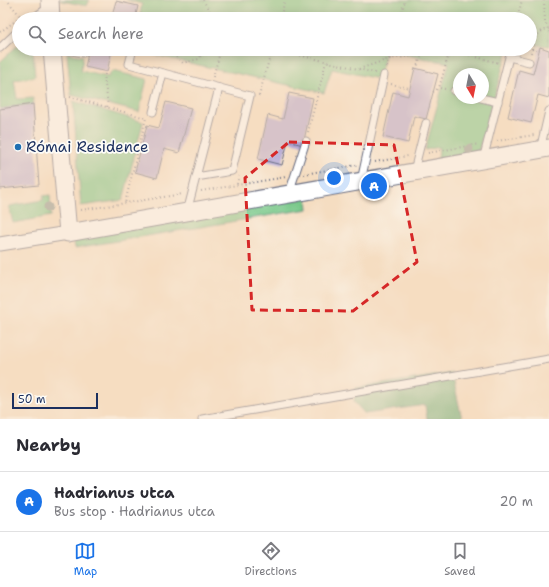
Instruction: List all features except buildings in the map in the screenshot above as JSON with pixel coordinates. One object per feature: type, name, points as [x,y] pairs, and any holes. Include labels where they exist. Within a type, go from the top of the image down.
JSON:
[{"type":"street","points":[[52,56],[68,232]]},
{"type":"street","points":[[0,244],[544,149]]},
{"type":"lane","points":[[0,48],[12,37]]},
{"type":"lane","points":[[131,56],[129,64],[250,96],[232,171],[196,177]]},
{"type":"lane","points":[[483,160],[509,57],[529,62]]},
{"type":"lane","points":[[153,112],[163,73]]},
{"type":"lane","points":[[361,181],[384,79]]},
{"type":"lane","points":[[187,212],[219,88]]},
{"type":"lane","points":[[489,100],[498,102]]},
{"type":"lane","points":[[544,149],[549,111]]},
{"type":"lane","points":[[414,172],[426,123]]},
{"type":"lane","points":[[289,194],[306,141]]},
{"type":"lane","points":[[202,419],[549,359]]},
{"type":"path","points":[[7,0],[17,12]]},
{"type":"path","points":[[203,0],[210,12]]},
{"type":"path","points":[[282,12],[285,0]]},
{"type":"path","points":[[402,12],[405,0]]},
{"type":"path","points":[[519,12],[522,0]]},
{"type":"path","points":[[537,36],[538,34],[549,30],[546,21],[544,0]]},
{"type":"path","points":[[175,56],[183,63],[199,59],[201,56]]},
{"type":"path","points":[[259,98],[271,56]]},
{"type":"path","points":[[302,56],[358,69],[410,88]]},
{"type":"path","points":[[384,79],[390,56]]},
{"type":"path","points":[[358,69],[389,59],[414,56]]},
{"type":"path","points":[[416,69],[422,56]]},
{"type":"path","points":[[433,92],[439,88],[448,56]]},
{"type":"path","points":[[472,56],[507,66]]},
{"type":"path","points":[[529,62],[530,56]]},
{"type":"path","points":[[306,141],[326,62]]},
{"type":"path","points":[[105,74],[104,79],[108,102],[107,108]]},
{"type":"path","points":[[439,88],[453,91]]},
{"type":"path","points":[[55,93],[146,118],[125,203]]},
{"type":"highlighted area","points":[[289,142],[394,145],[417,262],[353,311],[252,310],[245,178]]},
{"type":"green space","points":[[57,0],[89,0],[87,6]]},
{"type":"green space","points":[[126,0],[549,0],[549,46],[537,45],[537,12],[140,12],[142,4]]},
{"type":"green space","points":[[12,51],[12,56],[33,56],[35,77],[14,80],[17,99],[33,98],[33,104],[0,109],[0,62]]},
{"type":"green space","points":[[67,56],[83,56],[81,71],[108,77],[112,71],[147,79],[139,112],[71,95]]},
{"type":"green space","points":[[158,56],[385,56],[379,79],[332,69],[324,93]]},
{"type":"green space","points":[[412,56],[506,56],[478,153],[438,160],[439,147],[425,150],[449,63]]},
{"type":"green space","points":[[73,101],[143,122],[123,200],[81,206]]},
{"type":"green space","points":[[50,195],[51,216],[13,223],[9,206],[43,200],[43,196]]},
{"type":"green space","points":[[307,198],[308,209],[75,248],[73,238]]},
{"type":"green space","points":[[452,373],[462,419],[427,419],[425,405],[365,414],[354,402],[356,388]]},
{"type":"place","name":"Római Residence","points":[[18,147]]},
{"type":"place","name":"Hadrianus utca","points":[[374,186]]}]
